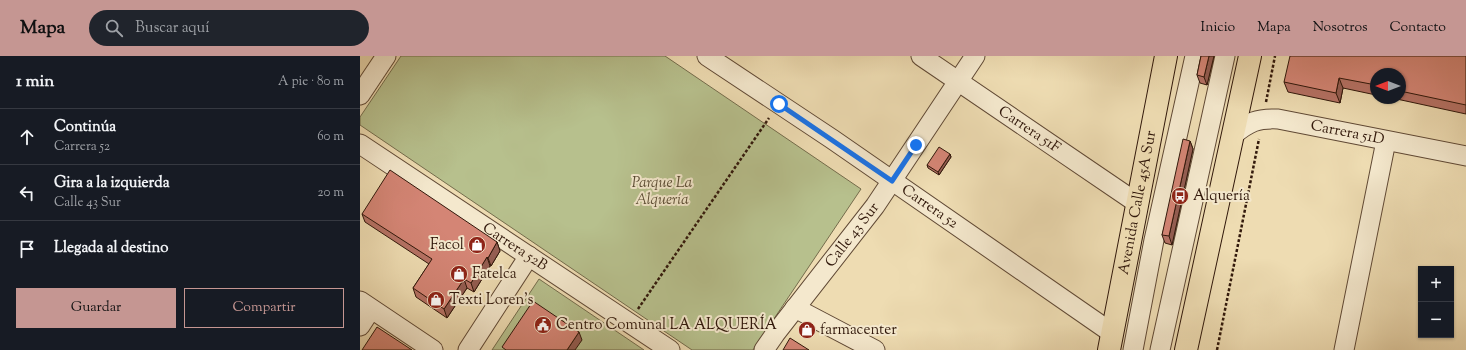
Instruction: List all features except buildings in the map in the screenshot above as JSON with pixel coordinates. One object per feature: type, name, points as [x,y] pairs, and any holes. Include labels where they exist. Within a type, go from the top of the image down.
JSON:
[{"type":"highway","name":"Avenida Calle 45A Sur","points":[[1111,342],[1166,56]]},
{"type":"highway","points":[[1186,350],[1250,56]]},
{"type":"street","points":[[360,95],[386,56]]},
{"type":"street","name":"Carrera 52","points":[[707,56],[892,181],[1111,342]]},
{"type":"street","name":"Carrera 51F","points":[[921,56],[1137,203]]},
{"type":"street","name":"Calle 43 Sur","points":[[764,350],[875,206],[975,56]]},
{"type":"street","points":[[1133,350],[1154,240],[1195,56]]},
{"type":"street","points":[[1160,350],[1225,56]]},
{"type":"street","name":"Carrera 51D","points":[[1233,134],[1244,126],[1263,118],[1278,119],[1466,156]]},
{"type":"street","points":[[1344,350],[1386,141]]},
{"type":"street","name":"Carrera 52B","points":[[360,144],[670,350]]},
{"type":"street","points":[[468,350],[529,256]]},
{"type":"street","points":[[360,326],[366,305],[433,350]]},
{"type":"street","points":[[795,308],[875,350]]},
{"type":"path","points":[[1217,350],[1274,56]]},
{"type":"path","points":[[629,322],[779,104]]},
{"type":"green space","name":"Parque La Alquería","points":[[401,56],[665,56],[861,189],[753,350],[692,350],[360,125],[360,117]]},
{"type":"green space","points":[[539,279],[644,350],[492,350]]},
{"type":"place","name":"Alquería","points":[[1180,196]]},
{"type":"place","name":"Facol","points":[[477,245]]},
{"type":"place","name":"Fatelca","points":[[459,274]]},
{"type":"place","name":"Texti Loren's","points":[[436,300]]},
{"type":"place","name":"Centro Comunal LA ALQUERÍA","points":[[543,325]]},
{"type":"place","name":"farmacenter","points":[[807,330]]},
{"type":"route","points":[[779,104],[892,181],[916,145]]}]
